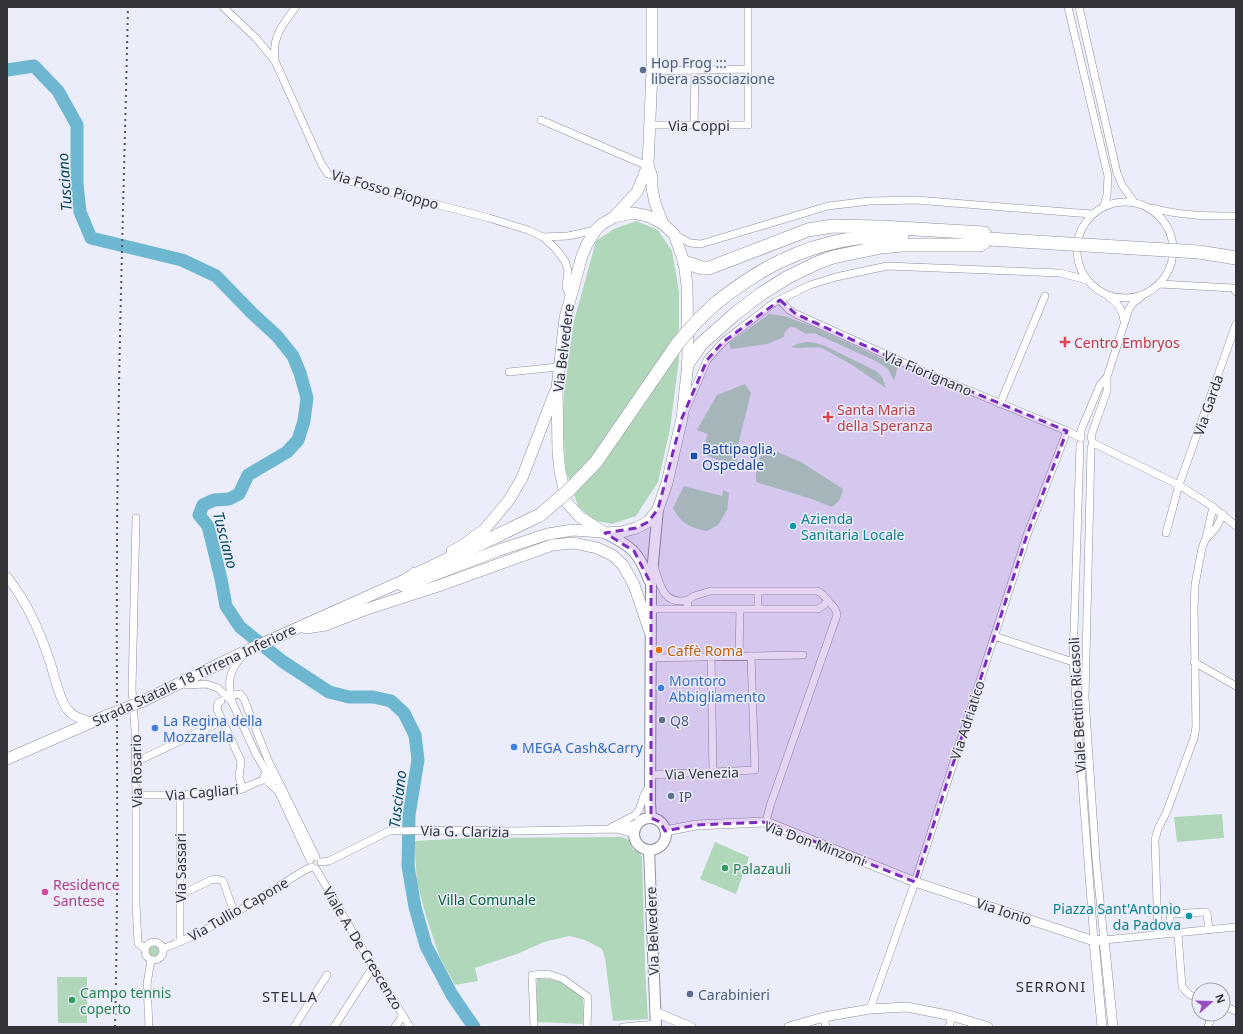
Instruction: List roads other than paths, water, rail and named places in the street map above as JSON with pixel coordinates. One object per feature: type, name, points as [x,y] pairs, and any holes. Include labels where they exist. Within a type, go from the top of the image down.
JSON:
[{"type":"highway","points":[[684,262],[702,268],[709,268],[808,230],[833,226],[889,227],[984,233],[989,239]]},
{"type":"highway","points":[[409,578],[540,515],[569,490],[596,462],[678,343],[697,322],[716,303],[736,287],[758,273],[789,257],[823,245],[851,239],[903,235],[1199,252],[1236,252]]},
{"type":"highway","points":[[688,363],[701,344],[755,298],[775,284],[818,263],[833,257],[881,247],[902,245],[980,245],[989,239]]},
{"type":"highway","points":[[1199,252],[1236,258]]},
{"type":"main road","points":[[614,217],[636,192],[648,165],[652,70],[652,7]]},
{"type":"main road","points":[[648,165],[652,177],[652,188],[655,203],[663,224]]},
{"type":"main road","name":"Via Belvedere","points":[[650,584],[643,563],[634,552],[621,541],[580,517],[567,503],[560,472],[558,452],[558,367],[565,318],[582,256],[596,230],[614,217],[633,213],[648,216],[663,224],[674,234],[684,262],[687,285],[688,363],[682,418],[667,482],[658,509],[650,584],[651,818]]},
{"type":"main road","name":"Strada Statale 18 Tirrena Inferiore","points":[[7,759],[141,702],[250,649],[409,578],[437,558],[462,546],[485,529],[509,500],[522,478],[557,388]]},
{"type":"main road","name":"Via Belvedere","points":[[605,533],[622,532],[636,528],[648,522],[658,509]]},
{"type":"main road","name":"Strada Statale 18 Tirrena Inferiore","points":[[381,590],[410,584],[499,550],[548,534],[573,530],[605,533]]},
{"type":"main road","points":[[290,631],[326,625],[367,609],[441,585],[552,545],[574,543],[597,548],[612,555],[623,565],[634,585],[650,632]]},
{"type":"main road","points":[[651,818],[660,822],[665,831],[662,844],[658,848],[649,850],[642,848],[636,842],[634,830],[638,823],[642,820],[651,818]]},
{"type":"main road","name":"Via Belvedere","points":[[649,850],[656,1026]]},
{"type":"street","name":"Via Fosso Pioppo","points":[[222,7],[256,38],[275,61],[318,157],[328,174],[355,183],[488,218],[528,230],[543,237]]},
{"type":"street","points":[[275,61],[274,51],[278,32],[296,7]]},
{"type":"street","points":[[652,70],[748,69],[748,7]]},
{"type":"street","points":[[1068,7],[1108,176],[1107,195],[1104,206]]},
{"type":"street","points":[[1079,7],[1117,173],[1122,185],[1134,202]]},
{"type":"street","points":[[256,38],[275,42]]},
{"type":"street","name":"Via Coppi","points":[[650,125],[748,125],[748,69]]},
{"type":"street","points":[[694,126],[695,70]]},
{"type":"street","points":[[541,120],[648,165]]},
{"type":"street","points":[[674,234],[690,243],[702,244],[828,206],[870,201],[916,200],[1091,214]]},
{"type":"street","points":[[1124,327],[1122,310],[1114,301],[1095,288],[1080,270],[1076,249],[1077,238],[1091,214],[1104,206],[1118,201],[1134,202],[1173,212],[1206,216],[1236,216]]},
{"type":"street","points":[[1104,294],[1126,298],[1144,294],[1160,284],[1170,268],[1173,257],[1171,235],[1167,225],[1158,214],[1147,206]]},
{"type":"street","points":[[543,237],[568,236],[596,230]]},
{"type":"street","points":[[543,237],[555,248],[565,261],[568,271],[566,287],[570,297]]},
{"type":"street","points":[[682,418],[707,360],[722,342],[778,301],[810,285],[836,277],[887,266],[1060,273],[1087,280]]},
{"type":"street","points":[[1160,284],[1235,290]]},
{"type":"street","points":[[1107,377],[1129,309],[1133,303],[1144,294]]},
{"type":"street","points":[[1000,404],[1045,296]]},
{"type":"street","name":"Via Fiorignano","points":[[778,301],[796,314],[924,372],[1067,431],[1081,442],[1085,449],[1092,443]]},
{"type":"street","name":"Via Garda","points":[[1166,533],[1179,485],[1236,324]]},
{"type":"street","points":[[509,372],[558,367]]},
{"type":"street","name":"Viale Bettino Ricasoli","points":[[1094,941],[1073,662],[1081,442],[1080,430],[1100,385],[1107,377]]},
{"type":"street","name":"Viale Bettino Ricasoli","points":[[1104,940],[1096,860],[1085,698],[1092,430],[1107,391],[1107,377]]},
{"type":"street","name":"Via Adriatico","points":[[870,1009],[915,882],[1027,535],[1067,431]]},
{"type":"street","points":[[1081,442],[1087,436],[1092,443],[1179,485],[1213,506],[1234,524]]},
{"type":"street","points":[[1158,934],[1155,840],[1158,829],[1167,811],[1196,727],[1194,609],[1201,555],[1213,506]]},
{"type":"street","points":[[1210,521],[1222,513]]},
{"type":"street","points":[[1206,538],[1216,528],[1222,513]]},
{"type":"street","name":"Via Rosario","points":[[136,518],[132,689],[136,762],[136,896],[138,943],[145,949]]},
{"type":"street","points":[[1216,528],[1234,524]]},
{"type":"street","points":[[653,561],[660,586],[665,594],[671,599],[684,601],[694,596],[711,591],[817,591],[822,592],[834,607],[837,615],[772,799],[766,822]]},
{"type":"street","points":[[7,577],[25,602],[35,621],[67,708],[72,714],[91,722]]},
{"type":"street","points":[[758,591],[758,609]]},
{"type":"street","points":[[687,609],[688,600]]},
{"type":"street","points":[[651,609],[818,609],[828,600]]},
{"type":"street","points":[[739,656],[740,609]]},
{"type":"street","points":[[994,636],[1073,662]]},
{"type":"street","points":[[233,699],[229,687],[230,676],[235,663],[250,649]]},
{"type":"street","points":[[650,658],[803,655]]},
{"type":"street","name":"Via Venezia","points":[[650,780],[713,772],[755,770],[752,656]]},
{"type":"street","points":[[711,657],[713,772]]},
{"type":"street","points":[[1194,662],[1236,686]]},
{"type":"street","name":"Viale A. De Crescenzo","points":[[181,683],[187,685],[206,684],[218,688],[233,699],[265,779],[279,793],[315,863],[373,967],[410,1027]]},
{"type":"street","name":"Viale A. De Crescenzo","points":[[233,699],[240,694],[244,699],[268,760],[315,863]]},
{"type":"street","points":[[221,701],[218,704],[217,709],[241,761],[239,777],[243,789]]},
{"type":"street","points":[[136,762],[222,722]]},
{"type":"street","name":"Viale A. De Crescenzo","points":[[255,752],[268,775],[279,782]]},
{"type":"street","name":"Via Cagliari","points":[[136,795],[180,795],[237,791],[265,779]]},
{"type":"street","points":[[607,829],[635,815],[639,810],[650,780]]},
{"type":"street","name":"Via Sassari","points":[[180,795],[180,942]]},
{"type":"street","name":"Via Don Minzoni","points":[[665,831],[696,825],[766,822],[915,882]]},
{"type":"street","name":"Via G. Clarizia","points":[[315,863],[329,861],[389,830],[515,831],[616,829],[638,823]]},
{"type":"street","name":"Via G. Clarizia","points":[[616,829],[634,834]]},
{"type":"street","name":"Via Tullio Capone","points":[[162,949],[180,942],[234,912],[315,863]]},
{"type":"street","points":[[180,895],[211,880],[217,879],[223,881],[234,912]]},
{"type":"street","name":"Via Ionio","points":[[915,882],[1094,941],[1236,927]]},
{"type":"street","points":[[1191,995],[1182,987],[1170,916],[1172,914],[1205,912],[1207,913],[1209,930]]},
{"type":"street","points":[[1104,940],[1113,1027]]},
{"type":"street","points":[[1094,941],[1102,1027]]},
{"type":"street","points":[[153,942],[158,944],[162,949],[163,952],[160,958],[151,960],[146,956],[145,949],[150,943],[153,942]]},
{"type":"street","points":[[149,1027],[147,984],[151,960]]},
{"type":"street","points":[[334,1027],[373,967]]},
{"type":"street","points":[[534,1027],[532,975],[548,974],[563,979],[588,997],[587,1027]]},
{"type":"street","points":[[294,1027],[327,975]]},
{"type":"street","points":[[789,1027],[824,1017],[870,1009],[907,1007],[952,1016],[985,1027]]},
{"type":"street","points":[[655,1012],[691,1027]]},
{"type":"street","points":[[394,1027],[403,1014]]},
{"type":"street","points":[[948,1027],[952,1016]]},
{"type":"street","points":[[824,1017],[826,1027]]},
{"type":"street","points":[[623,1027],[656,1026]]},
{"type":"waterway","name":"Tusciano","points":[[7,70],[34,66],[58,91],[77,125],[77,184],[80,212],[91,238],[182,260],[216,276],[277,336],[293,356],[300,373],[307,398],[304,421],[298,440],[287,452],[248,475],[239,494],[229,499],[214,500],[203,505],[199,515],[208,526],[226,606],[240,627],[282,661],[329,692],[349,697],[373,697],[391,701],[404,713],[415,735],[418,760],[409,815],[408,866],[415,907],[426,946],[452,995],[474,1027]]},
{"type":"railway","points":[[115,1027],[117,906],[118,478],[128,7]]},
{"type":"place","name":"Hop Frog ::: libera associazione","points":[[643,70]]},
{"type":"place","name":"Centro Embryos","points":[[1065,342]]},
{"type":"place","name":"Santa Maria della Speranza","points":[[828,417]]},
{"type":"place","name":"Battipaglia, Ospedale","points":[[694,456]]},
{"type":"place","name":"Azienda Sanitaria Locale","points":[[793,526]]},
{"type":"place","name":"Caffè Roma","points":[[659,650]]},
{"type":"place","name":"Montoro Abbigliamento","points":[[661,688]]},
{"type":"place","name":"Q8","points":[[662,720]]},
{"type":"place","name":"La Regina della Mozzarella","points":[[155,728]]},
{"type":"place","name":"MEGA Cash&Carry","points":[[514,747]]},
{"type":"place","name":"IP","points":[[671,796]]},
{"type":"place","name":"Palazauli","points":[[725,868]]},
{"type":"place","name":"Residence Santese","points":[[45,892]]},
{"type":"place","name":"Piazza Sant'Antonio da Padova","points":[[1189,916]]},
{"type":"place","name":"Carabinieri","points":[[690,994]]},
{"type":"place","name":"Campo tennis coperto","points":[[72,1000]]},
{"type":"district","name":"SERRONI","points":[[1051,986]]},
{"type":"district","name":"STELLA","points":[[290,996]]},
{"type":"park label","name":"Villa Comunale","points":[[487,899]]}]
